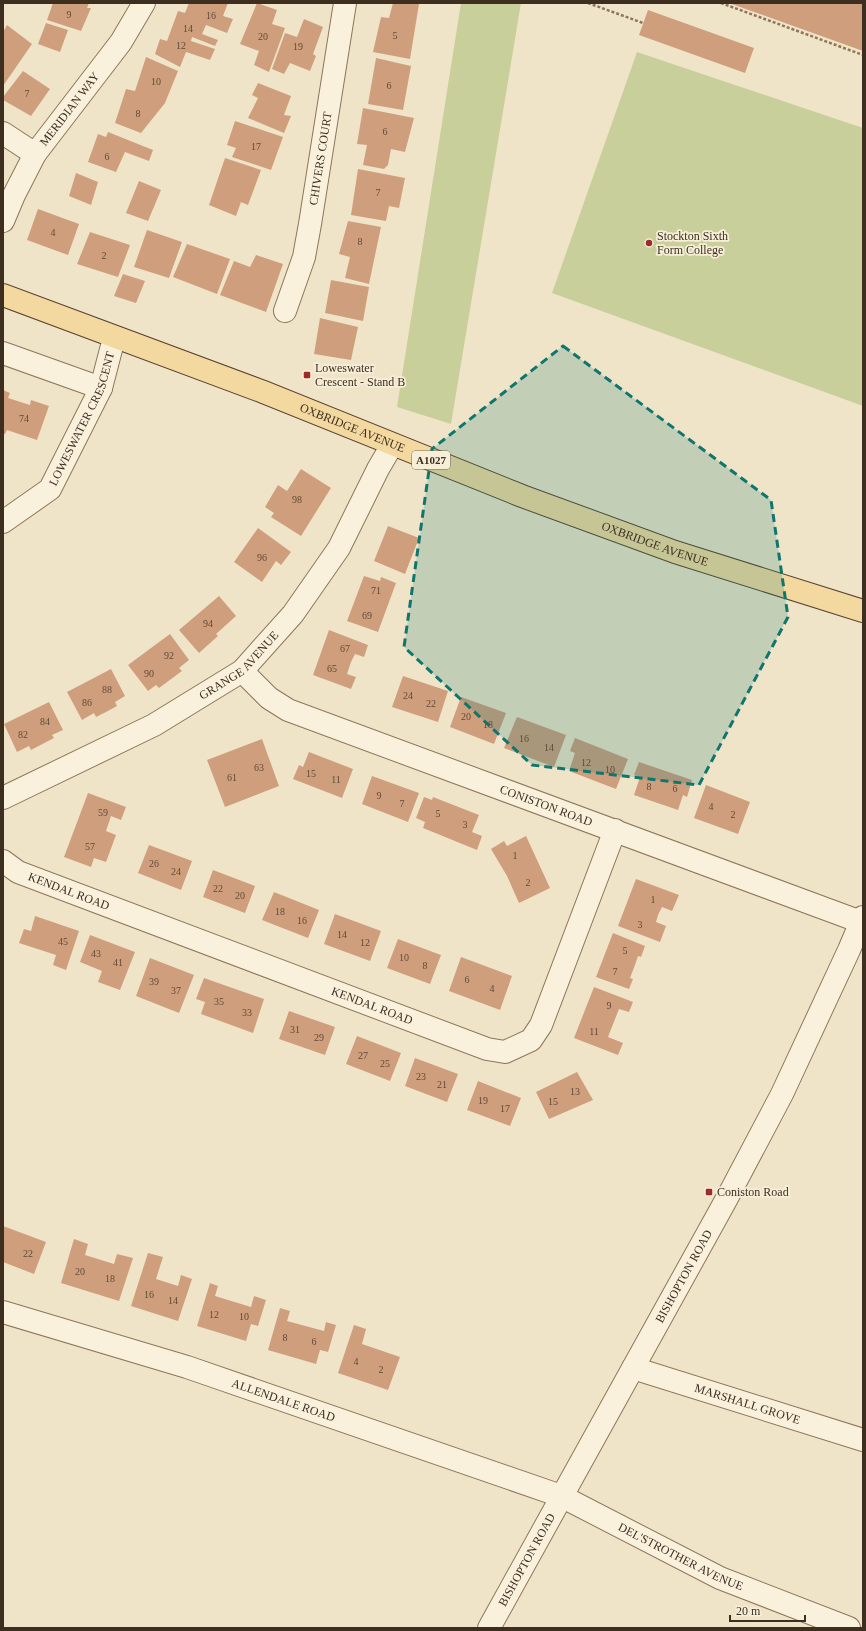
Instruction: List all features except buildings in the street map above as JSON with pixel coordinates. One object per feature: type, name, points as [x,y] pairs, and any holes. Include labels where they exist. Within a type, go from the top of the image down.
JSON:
[{"type":"main road","name":"OXBRIDGE AVENUE","points":[[3,295],[114,338],[261,391],[392,445],[522,496],[675,552],[863,611]]},
{"type":"street","name":"MERIDIAN WAY","points":[[3,221],[34,154],[121,42],[144,3]]},
{"type":"street","name":"CHIVERS COURT","points":[[285,311],[304,257],[345,3]]},
{"type":"street","points":[[3,133],[34,154]]},
{"type":"street","name":"LOWESWATER CRESCENT","points":[[3,522],[50,489],[101,388],[114,338]]},
{"type":"street","points":[[3,353],[101,388]]},
{"type":"street","name":"GRANGE AVENUE","points":[[3,798],[154,725],[242,671],[293,614],[338,548],[378,469],[392,445]]},
{"type":"street","name":"CONISTON ROAD","points":[[242,671],[269,698],[288,710],[614,830],[862,919]]},
{"type":"street","name":"KENDAL ROAD","points":[[3,861],[18,872],[487,1049],[504,1052],[532,1040],[541,1025],[614,830]]},
{"type":"street","name":"BISHOPTON ROAD","points":[[489,1628],[722,1207],[782,1094],[856,952],[862,919]]},
{"type":"street","name":"ALLENDALE ROAD","points":[[3,1312],[187,1367],[561,1496]]},
{"type":"street","name":"MARSHALL GROVE","points":[[633,1368],[863,1440]]},
{"type":"street","name":"DEL'STROTHER AVENUE","points":[[561,1496],[720,1578],[849,1628]]},
{"type":"path","points":[[588,3],[643,23]]},
{"type":"path","points":[[721,3],[863,55]]},
{"type":"highlighted area","points":[[563,346],[771,500],[788,617],[699,785],[532,765],[404,647],[432,449]]},
{"type":"green space","points":[[461,3],[521,3],[451,424],[397,407]]},
{"type":"green space","points":[[637,52],[863,128],[863,406],[552,293]]},
{"type":"place","name":"Stockton Sixth Form College","points":[[649,243]]},
{"type":"place","name":"Loweswater Crescent - Stand B","points":[[307,375]]},
{"type":"place","name":"Coniston Road","points":[[709,1192]]}]
